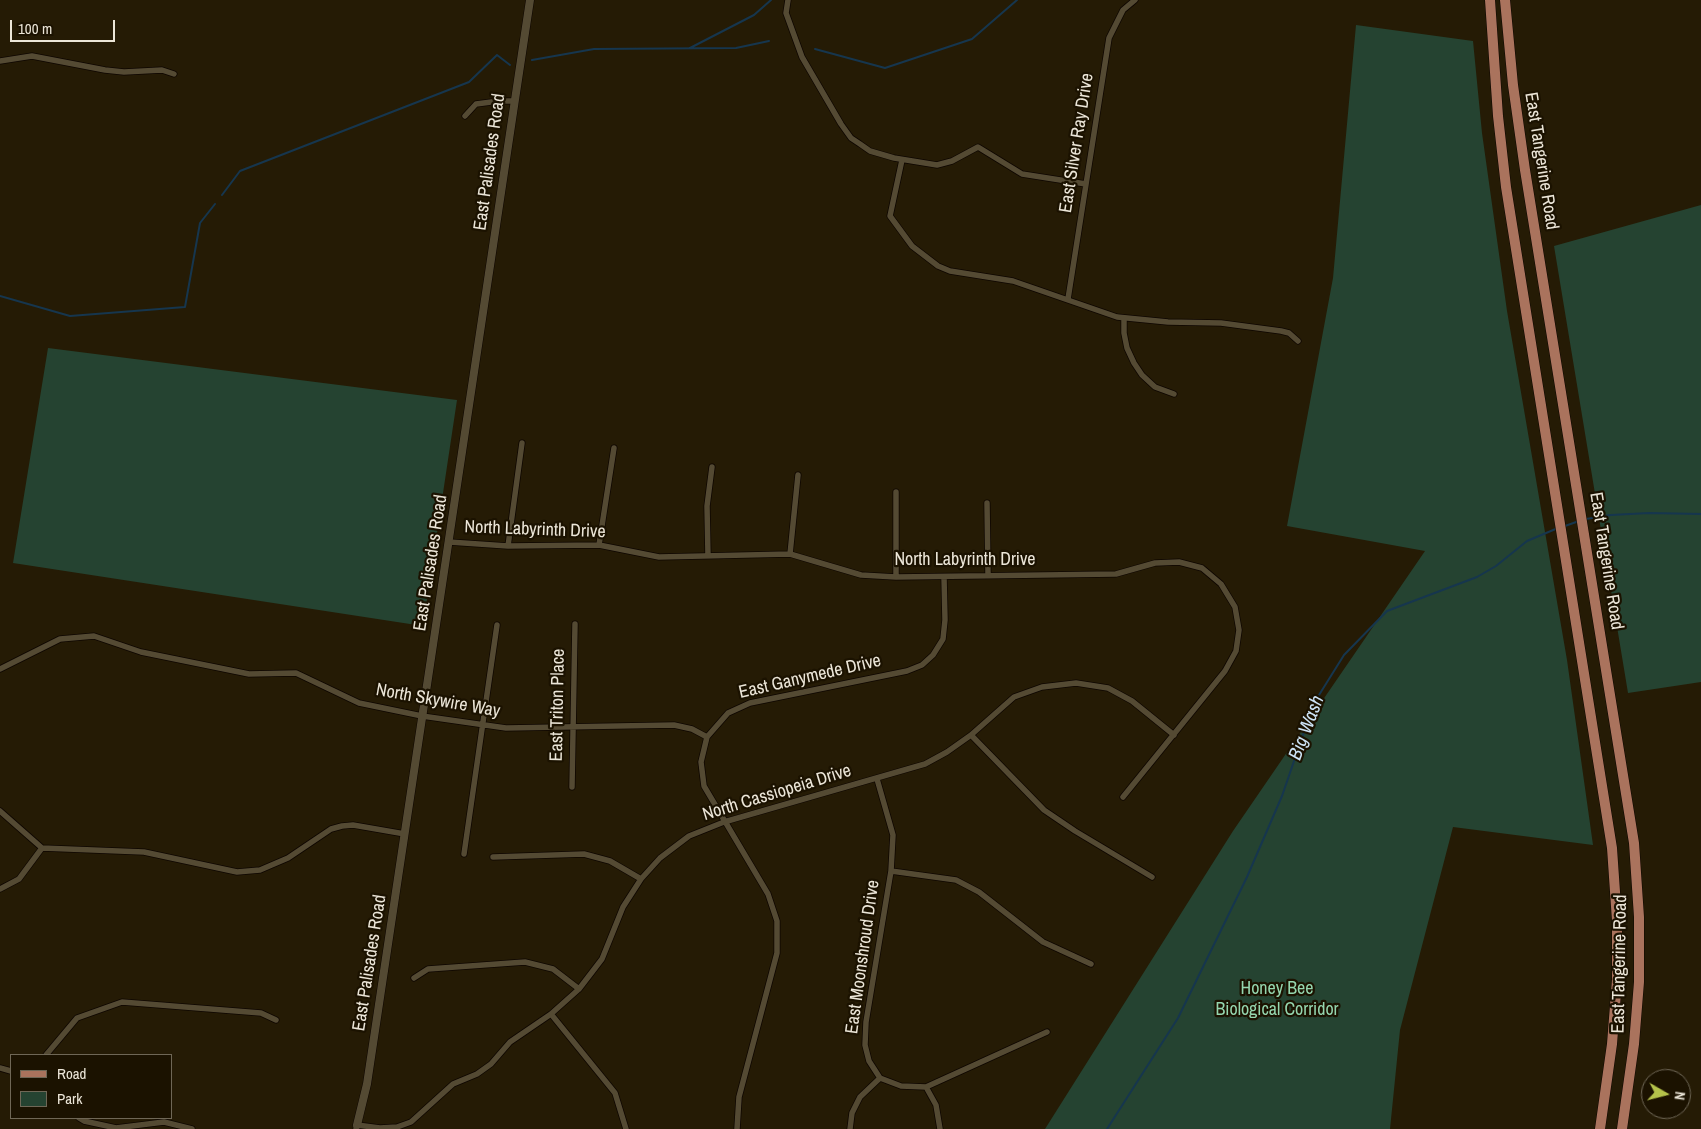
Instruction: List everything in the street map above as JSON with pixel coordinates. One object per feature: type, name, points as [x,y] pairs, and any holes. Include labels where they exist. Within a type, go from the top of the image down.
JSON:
[{"type":"main road","name":"East Tangerine Road","points":[[1490,0],[1501,146],[1528,326],[1609,822],[1617,921],[1615,1019],[1600,1129]]},
{"type":"main road","name":"East Tangerine Road","points":[[1505,0],[1516,113],[1631,814],[1639,916],[1636,1021],[1622,1129]]},
{"type":"street","name":"East Palisades Road","points":[[356,1127],[367,1084],[530,0]]},
{"type":"street","points":[[788,0],[786,13],[802,57],[841,124],[851,138],[860,144],[880,154],[902,160],[937,165],[978,147],[1022,174],[1086,184]]},
{"type":"street","name":"East Silver Ray Drive","points":[[1068,300],[1109,38],[1123,10],[1135,0]]},
{"type":"street","points":[[0,61],[32,56],[115,71],[162,70],[174,74]]},
{"type":"street","points":[[465,116],[476,104],[514,101]]},
{"type":"street","points":[[902,160],[890,216],[906,238],[923,256],[950,271],[1013,281],[1104,313],[1124,318],[1168,322],[1221,323],[1281,331],[1288,333],[1298,341]]},
{"type":"street","points":[[1124,318],[1124,333],[1134,363],[1142,375],[1155,387],[1174,394]]},
{"type":"street","points":[[508,546],[522,443]]},
{"type":"street","points":[[599,544],[614,448]]},
{"type":"street","points":[[708,556],[707,506],[712,467]]},
{"type":"street","points":[[790,554],[798,475]]},
{"type":"street","points":[[896,492],[896,576]]},
{"type":"street","points":[[987,503],[988,574]]},
{"type":"street","name":"North Labyrinth Drive","points":[[449,542],[508,546],[599,544],[659,556],[790,554],[861,575],[944,577],[988,574],[1116,574],[1155,563],[1179,562],[1202,568],[1221,584],[1236,607],[1239,630],[1236,651],[1225,671],[1123,797]]},
{"type":"street","name":"East Ganymede Drive","points":[[737,1129],[739,1096],[777,954],[777,921],[768,894],[704,786],[701,762],[707,737],[728,713],[750,703],[907,671],[922,665],[933,655],[943,639],[945,620],[944,577]]},
{"type":"street","name":"East Triton Place","points":[[572,787],[575,624]]},
{"type":"street","points":[[464,854],[497,625]]},
{"type":"street","name":"North Skywire Way","points":[[0,669],[60,639],[94,636],[141,652],[249,674],[296,673],[359,702],[422,716],[506,728],[674,725],[692,729],[707,737]]},
{"type":"street","name":"North Cassiopeia Drive","points":[[356,1127],[397,1127],[412,1122],[453,1084],[478,1074],[491,1064],[510,1042],[552,1014],[579,989],[602,959],[623,907],[641,879],[660,858],[689,836],[724,822],[925,764],[947,752],[971,735],[1014,697],[1042,687],[1076,683],[1108,688],[1132,701],[1174,734]]},
{"type":"street","points":[[971,735],[1044,810],[1075,831],[1152,877]]},
{"type":"street","name":"East Moonshroud Drive","points":[[877,779],[893,835],[891,871],[866,1022],[865,1045],[869,1061],[880,1078]]},
{"type":"street","points":[[0,811],[42,848],[144,852],[237,872],[260,870],[288,858],[331,829],[342,826],[353,825],[405,834]]},
{"type":"street","points":[[0,889],[19,879],[42,848]]},
{"type":"street","points":[[493,857],[584,854],[610,861],[641,879]]},
{"type":"street","points":[[891,871],[956,880],[979,892],[1043,942],[1092,964]]},
{"type":"street","points":[[414,978],[428,969],[525,962],[553,969],[579,989]]},
{"type":"street","points":[[47,1054],[77,1018],[122,1002],[261,1013],[276,1020]]},
{"type":"street","points":[[552,1014],[615,1093],[626,1129]]},
{"type":"street","points":[[850,1129],[852,1113],[860,1097],[880,1078],[901,1086],[926,1087],[1047,1032]]},
{"type":"street","points":[[926,1087],[936,1105],[940,1129]]},
{"type":"street","points":[[80,1119],[84,1122],[116,1128],[164,1122],[192,1129]]},
{"type":"street","points":[[412,1122],[416,1129]]},
{"type":"green space","name":"Honey Bee Biological Corridor","points":[[1356,25],[1473,41],[1482,133],[1507,311],[1567,660],[1593,845],[1453,827],[1400,1030],[1390,1129],[1045,1129],[1233,831],[1425,551],[1287,526],[1333,278]]},
{"type":"green space","points":[[1701,205],[1701,682],[1628,693],[1554,246]]},
{"type":"green space","points":[[48,348],[457,400],[423,626],[13,563]]},
{"type":"waterway","points":[[690,48],[754,15],[771,0]]},
{"type":"waterway","points":[[815,49],[885,68],[972,39],[1017,0]]},
{"type":"waterway","points":[[532,60],[594,49],[736,48],[769,41]]},
{"type":"waterway","points":[[222,195],[240,171],[469,82],[497,55],[510,65]]},
{"type":"waterway","points":[[0,296],[70,316],[185,307],[200,223],[215,204]]},
{"type":"waterway","name":"Big Wash","points":[[1586,519],[1611,515],[1649,513],[1701,514]]},
{"type":"waterway","name":"Big Wash","points":[[1565,526],[1579,521]]},
{"type":"waterway","name":"Big Wash","points":[[1107,1129],[1178,1018],[1247,877],[1282,796],[1314,703],[1344,655],[1387,611],[1477,577],[1496,566],[1527,541],[1558,528]]}]
